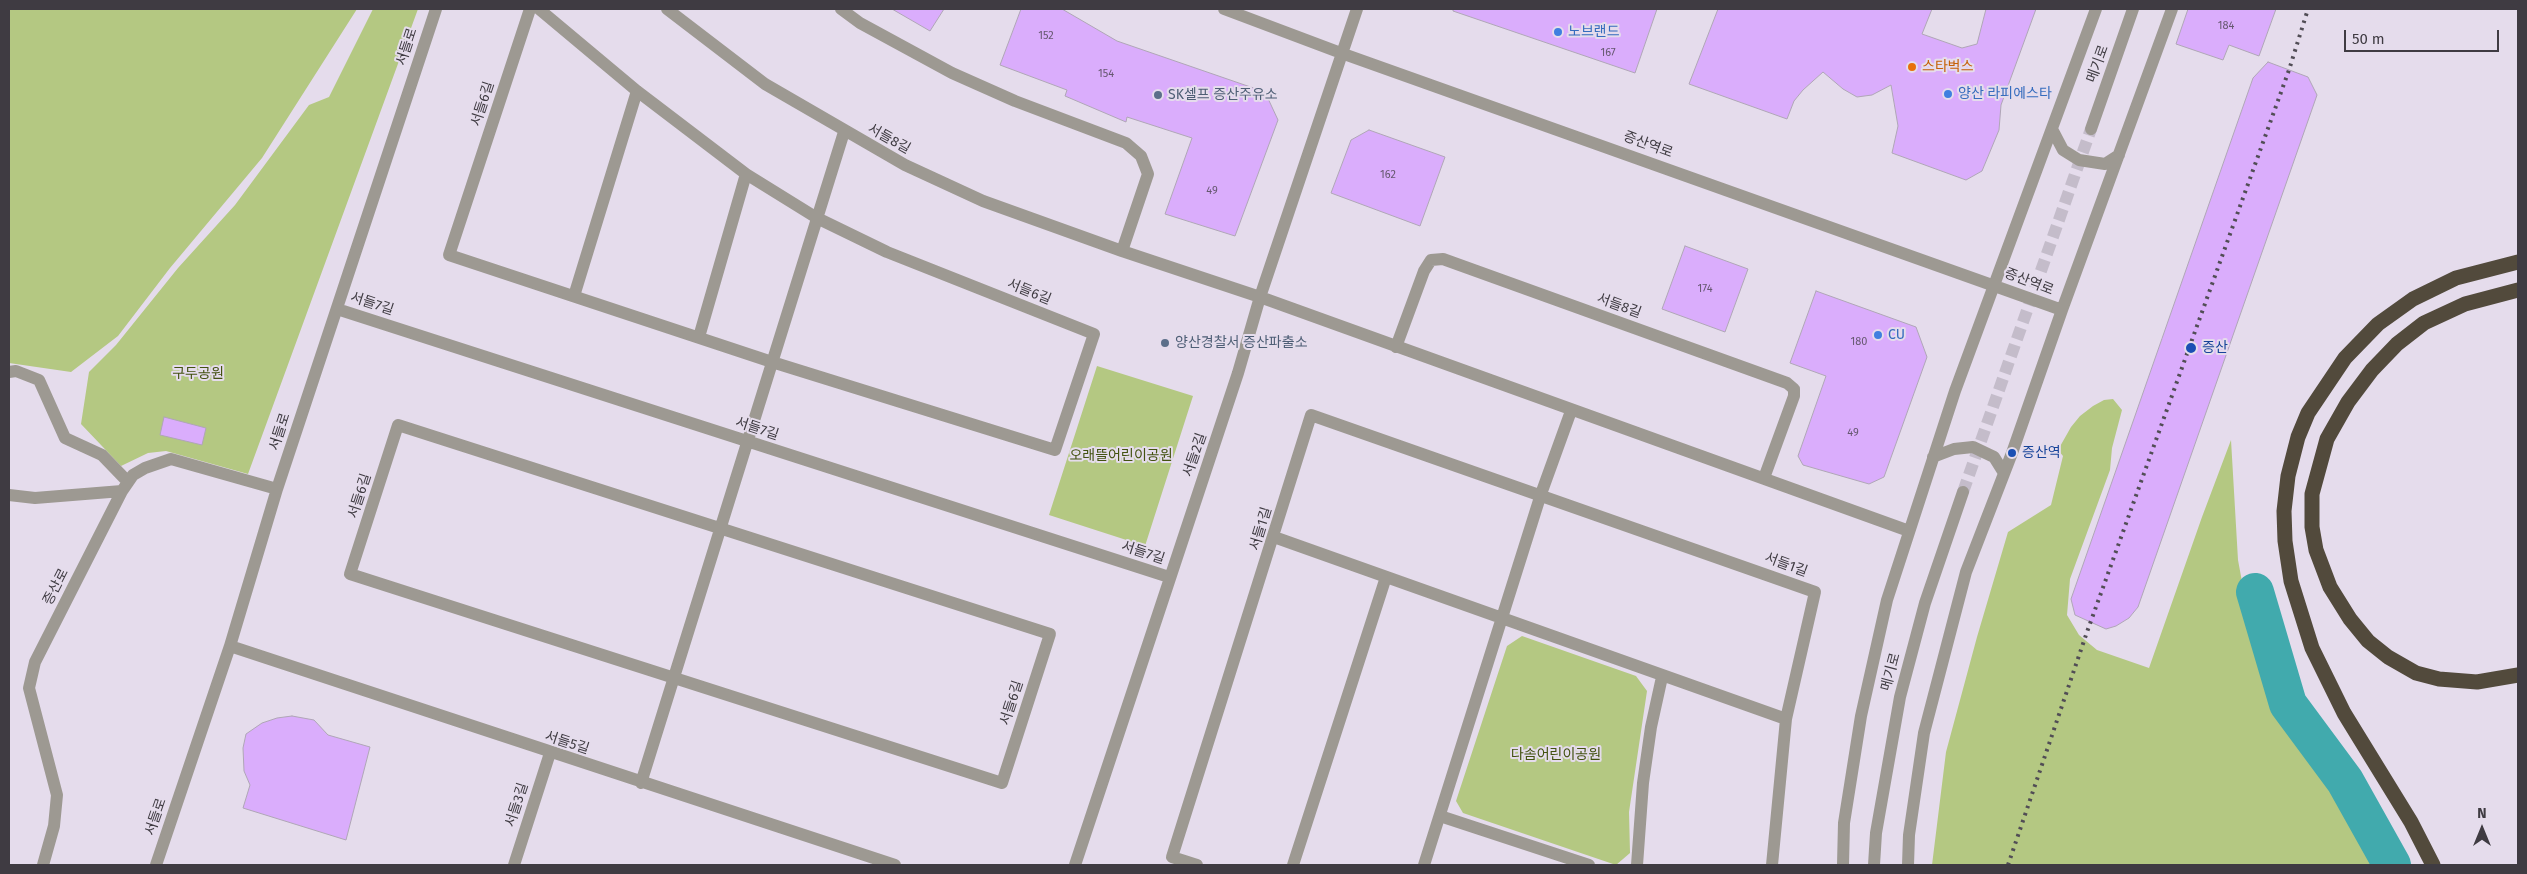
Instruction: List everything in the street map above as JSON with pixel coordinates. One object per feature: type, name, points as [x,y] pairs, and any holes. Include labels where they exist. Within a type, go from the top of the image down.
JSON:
[{"type":"highway","points":[[2433,865],[2411,822],[2344,713],[2312,648],[2291,581],[2285,541],[2284,511],[2288,476],[2298,437],[2308,412],[2345,358],[2378,324],[2413,298],[2456,278],[2514,263]]},
{"type":"highway","points":[[2517,291],[2465,304],[2424,323],[2397,344],[2372,370],[2354,394],[2327,439],[2312,494],[2312,527],[2316,550],[2330,587],[2350,620],[2368,641],[2395,661],[2416,673],[2439,679],[2477,682],[2518,675]]},
{"type":"street","name":"서들로","points":[[156,865],[230,646],[277,489],[436,9]]},
{"type":"street","name":"서들6길","points":[[530,9],[450,256],[772,362],[1055,450],[1094,334],[887,252],[817,218],[746,174],[637,91],[539,9]]},
{"type":"street","name":"서들8길","points":[[667,9],[765,84],[844,132],[905,165],[983,201],[1260,298],[1909,531]]},
{"type":"street","points":[[841,9],[860,23],[952,73],[1015,100],[1126,143],[1141,156],[1148,174],[1122,251]]},
{"type":"street","name":"증산역로","points":[[1224,9],[1342,53],[2062,310]]},
{"type":"street","name":"서들2길","points":[[1075,865],[1238,373],[1260,298],[1357,9]]},
{"type":"street","points":[[1843,865],[1844,823],[1861,716],[1887,600],[1955,392],[1996,285],[2096,9]]},
{"type":"street","name":"메기로","points":[[2091,129],[2133,9]]},
{"type":"street","points":[[1908,865],[1909,835],[1924,733],[1966,572],[2004,473],[2172,9]]},
{"type":"street","points":[[574,296],[637,91]]},
{"type":"street","points":[[2052,130],[2063,150],[2079,160],[2105,164],[2118,155]]},
{"type":"street","points":[[641,783],[844,132]]},
{"type":"street","points":[[699,337],[746,174]]},
{"type":"street","name":"서들8길","points":[[1396,347],[1424,271],[1431,260],[1442,259],[1788,383],[1794,389],[1794,396],[1764,478]]},
{"type":"street","name":"서들7길","points":[[337,309],[1169,577]]},
{"type":"street","points":[[9,372],[16,371],[39,380],[65,438],[102,455],[125,487],[34,498],[9,495]]},
{"type":"street","points":[[1424,865],[1541,494],[1571,411]]},
{"type":"street","name":"서들1길","points":[[1197,865],[1172,857],[1311,415],[1541,494],[1815,592],[1786,719],[1772,865]]},
{"type":"street","name":"서들6길","points":[[398,425],[720,528],[1050,634],[1002,783],[350,574],[398,425]]},
{"type":"street","points":[[1933,457],[1954,449],[1973,447],[1994,457],[2004,473]]},
{"type":"street","name":"증산로","points":[[42,865],[54,826],[57,795],[29,688],[34,662],[125,487],[133,475],[145,468],[171,459],[277,489]]},
{"type":"street","name":"메기로","points":[[1874,865],[1876,833],[1900,697],[1926,603],[1963,492]]},
{"type":"street","points":[[1274,537],[1662,677],[1786,719]]},
{"type":"street","points":[[1293,865],[1386,577]]},
{"type":"street","name":"서들5길","points":[[230,646],[641,783],[895,865]]},
{"type":"street","points":[[1637,865],[1643,783],[1651,726],[1662,677]]},
{"type":"street","name":"서들3길","points":[[514,865],[550,753]]},
{"type":"street","points":[[1440,816],[1589,865]]},
{"type":"green space","points":[[9,9],[357,9],[262,158],[170,268],[118,336],[71,372],[9,363]]},
{"type":"green space","name":"구두공원","points":[[373,9],[418,9],[248,474],[166,451],[148,453],[121,466],[81,424],[89,372],[116,345],[178,268],[235,205],[309,105],[329,97]]},
{"type":"green space","name":"오래뜰어린이공원","points":[[1097,366],[1193,396],[1145,546],[1049,515]]},
{"type":"green space","points":[[2113,399],[2122,410],[2112,448],[2110,470],[2070,579],[2067,615],[2079,635],[2097,650],[2149,668],[2231,440],[2238,560],[2248,614],[2283,717],[2316,761],[2347,808],[2375,865],[1932,865],[1946,752],[2008,532],[2051,505],[2063,456],[2058,450],[2071,427],[2080,416],[2093,406],[2104,400]]},
{"type":"green space","name":"다솜어린이공원","points":[[1522,636],[1636,676],[1647,691],[1629,812],[1630,853],[1616,865],[1463,813],[1456,801],[1507,646]]},
{"type":"building","points":[[892,9],[944,9],[930,31]]},
{"type":"building","points":[[1021,9],[1062,9],[1117,41],[1265,92],[1278,120],[1235,236],[1165,214],[1192,138],[1127,117],[1126,122],[1065,96],[1067,90],[1000,65]]},
{"type":"building","points":[[1453,9],[1657,9],[1635,73],[1453,11]]},
{"type":"building","name":"양산 라피에스타","points":[[1718,9],[1932,9],[1922,34],[1962,48],[1977,44],[1986,9],[2036,9],[2001,105],[1999,130],[1982,171],[1966,180],[1892,153],[1898,126],[1891,85],[1872,95],[1857,97],[1843,89],[1823,72],[1794,101],[1787,119],[1689,84]]},
{"type":"building","points":[[2188,9],[2276,9],[2259,56],[2229,45],[2223,60],[2176,44]]},
{"type":"building","points":[[2268,62],[2308,77],[2317,95],[2138,607],[2129,618],[2116,626],[2106,629],[2075,615],[2071,599],[2253,78]]},
{"type":"building","points":[[1369,130],[1445,157],[1420,226],[1331,193],[1351,140]]},
{"type":"building","points":[[1685,246],[1748,269],[1725,332],[1662,309]]},
{"type":"building","points":[[1816,291],[1916,327],[1927,357],[1884,477],[1869,484],[1803,465],[1798,456],[1826,376],[1790,363]]},
{"type":"building","points":[[164,417],[206,428],[202,445],[160,435]]},
{"type":"building","points":[[292,716],[314,720],[328,735],[370,747],[346,840],[243,808],[250,785],[244,771],[243,748],[246,734],[262,723]]},
{"type":"waterway","points":[[2255,592],[2288,704],[2345,781],[2392,865]]},
{"type":"tunnel","points":[[1963,492],[2091,129]]},
{"type":"railway","points":[[2008,865],[2087,632],[2289,70],[2308,9]]},
{"type":"place","name":"노브랜드","points":[[1558,32]]},
{"type":"place","name":"스타벅스","points":[[1912,67]]},
{"type":"place","name":"양산 라피에스타","points":[[1948,94]]},
{"type":"place","name":"SK셀프 증산주유소","points":[[1158,95]]},
{"type":"place","name":"CU","points":[[1878,335]]},
{"type":"place","name":"양산경찰서 증산파출소","points":[[1165,343]]},
{"type":"place","name":"증산","points":[[2191,348]]},
{"type":"place","name":"증산역","points":[[2012,453]]}]
